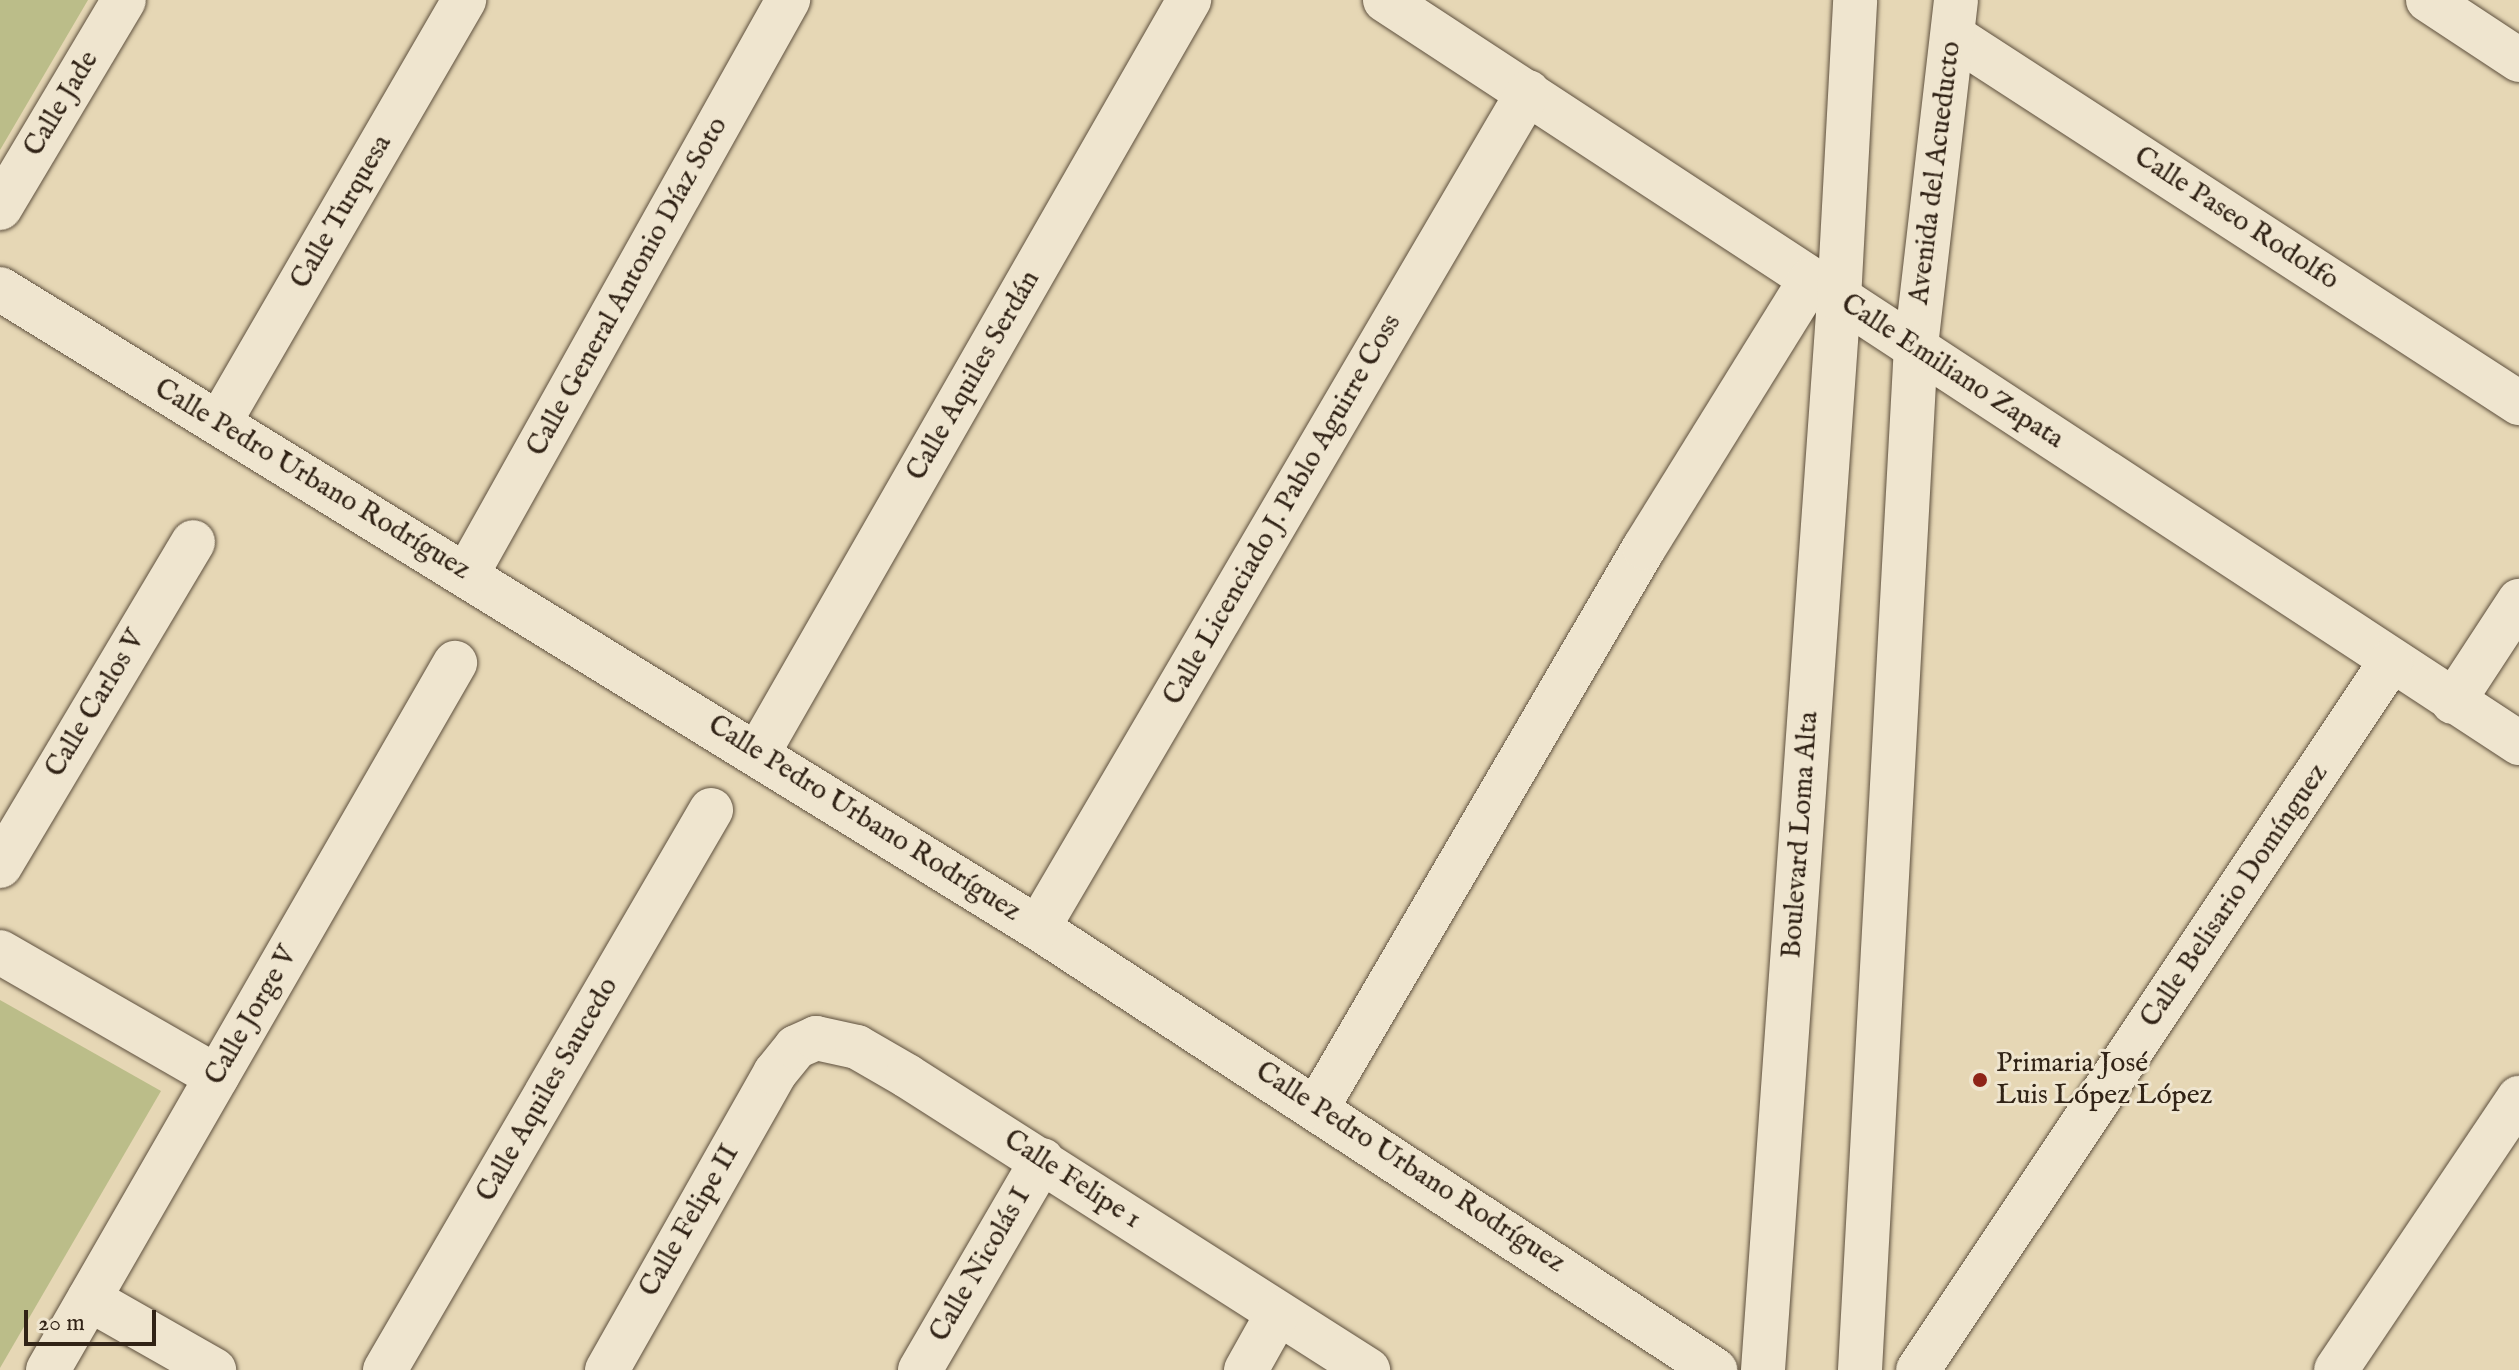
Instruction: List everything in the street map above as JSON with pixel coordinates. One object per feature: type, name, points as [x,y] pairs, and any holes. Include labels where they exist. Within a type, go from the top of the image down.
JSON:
[{"type":"street","name":"Calle Jade","points":[[0,208],[124,0]]},
{"type":"street","name":"Calle Turquesa","points":[[219,423],[464,0]]},
{"type":"street","name":"Calle General Antonio Díaz Soto","points":[[467,574],[788,0]]},
{"type":"street","name":"Calle Aquiles Serdán","points":[[758,753],[1189,0]]},
{"type":"street","name":"Calle Emiliano Zapata","points":[[1385,0],[2519,743]]},
{"type":"street","points":[[1318,1106],[1644,548],[1825,290],[1855,0]]},
{"type":"street","points":[[2428,0],[2519,60]]},
{"type":"street","name":"Avenida del Acueducto","points":[[1916,346],[1954,18]]},
{"type":"street","name":"Calle Paseo Rodolfo","points":[[1954,18],[2519,403]]},
{"type":"street","name":"Calle Licenciado J. Pablo Aguirre Coss","points":[[1038,928],[1528,92]]},
{"type":"street","name":"Calle Pedro Urbano Rodríguez","points":[[0,289],[1038,928],[1318,1106],[1715,1370]]},
{"type":"street","name":"Boulevard Loma Alta","points":[[1763,1370],[1825,290]]},
{"type":"street","points":[[1860,1370],[1916,346]]},
{"type":"street","name":"Calle Carlos V","points":[[0,866],[193,542]]},
{"type":"street","points":[[2453,702],[2519,601]]},
{"type":"street","name":"Calle Belisario Domínguez","points":[[1918,1370],[2391,661]]},
{"type":"street","name":"Calle Jorge V","points":[[62,1365],[89,1299],[455,663]]},
{"type":"street","name":"Calle Aquiles Saucedo","points":[[385,1370],[711,810]]},
{"type":"street","points":[[0,952],[217,1077]]},
{"type":"street","name":"Calle Felipe 1","points":[[775,1073],[796,1047],[816,1038],[836,1040],[895,1068],[1368,1370]]},
{"type":"street","name":"Calle Felipe II","points":[[607,1370],[775,1073]]},
{"type":"street","points":[[2336,1370],[2519,1098]]},
{"type":"street","name":"Calle Nicolás I","points":[[920,1370],[1042,1160]]},
{"type":"street","points":[[89,1299],[214,1370]]},
{"type":"street","points":[[1246,1370],[1278,1313]]},
{"type":"green space","points":[[0,0],[88,0],[0,150]]},
{"type":"green space","points":[[0,1000],[161,1091],[0,1368]]},
{"type":"place","name":"Primaria José Luis López López","points":[[1980,1080]]}]
